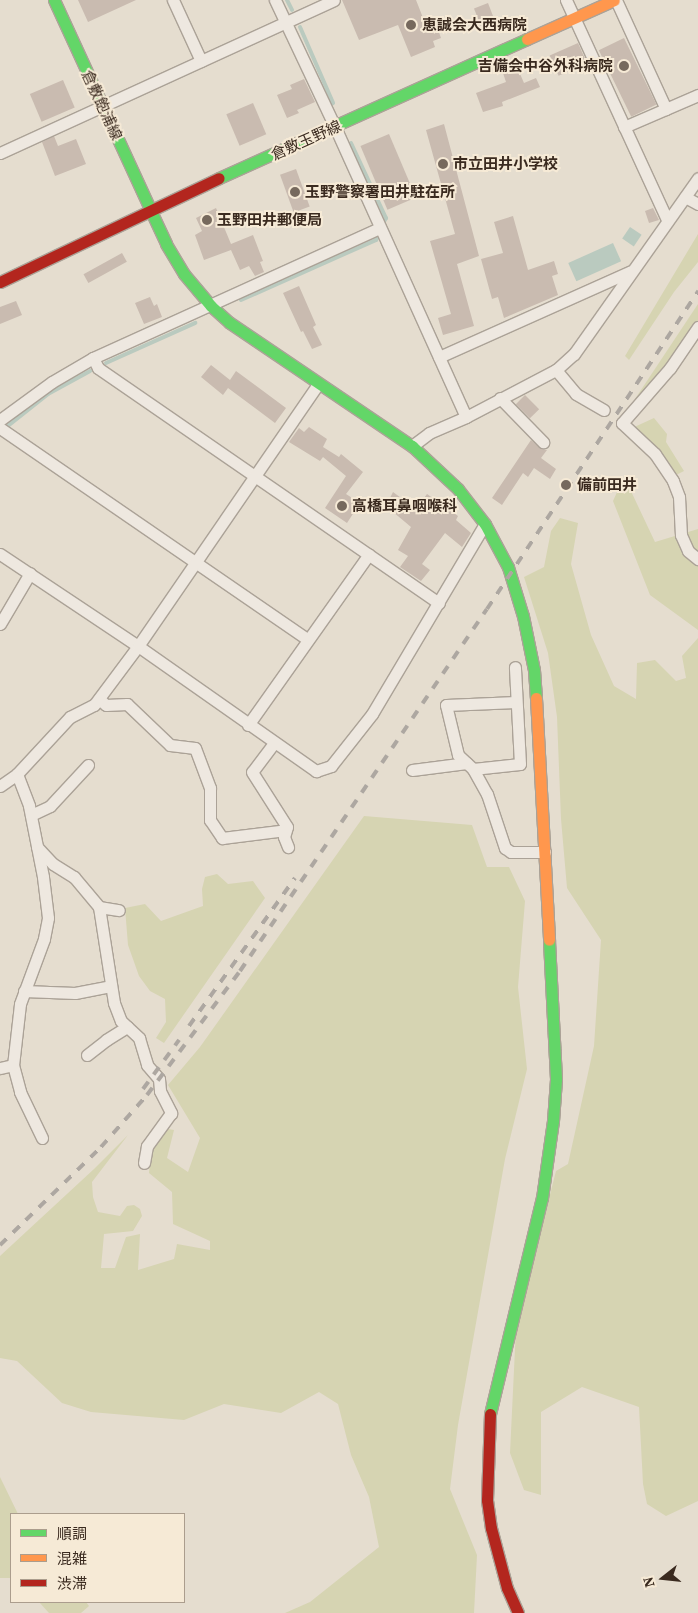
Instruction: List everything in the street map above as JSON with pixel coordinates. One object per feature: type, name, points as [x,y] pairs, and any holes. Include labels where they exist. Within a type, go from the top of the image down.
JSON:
[{"type":"street","name":"倉敷飽浦線","points":[[54,0],[166,244],[184,274],[211,306],[230,323],[412,446],[458,489],[485,524],[508,567],[531,650],[545,852],[555,1039],[554,1120],[542,1198],[493,1396],[488,1430],[486,1470],[492,1528],[507,1588],[518,1613]]},
{"type":"street","points":[[173,0],[201,61]]},
{"type":"street","points":[[275,0],[335,127],[379,229],[466,417]]},
{"type":"street","points":[[0,152],[103,107],[334,0]]},
{"type":"street","points":[[566,0],[666,220]]},
{"type":"street","points":[[615,0],[666,109]]},
{"type":"street","name":"倉敷玉野線","points":[[0,282],[150,209],[615,0]]},
{"type":"street","points":[[624,127],[698,95]]},
{"type":"street","points":[[412,446],[429,433],[466,417],[556,370],[574,354],[590,334],[666,220],[698,178]]},
{"type":"street","points":[[685,197],[698,204]]},
{"type":"street","points":[[0,419],[52,382],[93,358],[379,229]]},
{"type":"street","points":[[439,357],[632,271]]},
{"type":"street","points":[[698,327],[670,368],[622,423],[655,454],[673,481],[679,497],[681,535],[688,551],[698,559]]},
{"type":"street","points":[[93,358],[98,368],[438,603]]},
{"type":"street","points":[[556,370],[576,394],[604,410]]},
{"type":"street","points":[[0,786],[17,774],[70,717],[94,705],[138,646],[318,384]]},
{"type":"street","points":[[500,398],[543,442]]},
{"type":"street","points":[[0,428],[307,640]]},
{"type":"street","points":[[0,554],[138,646],[316,771],[331,766],[372,714],[485,524]]},
{"type":"street","points":[[248,724],[369,554]]},
{"type":"street","points":[[0,624],[30,573]]},
{"type":"street","points":[[412,770],[520,764],[515,667]]},
{"type":"street","points":[[99,698],[106,705],[127,704],[170,745],[195,748],[210,788],[210,820],[222,838],[286,830]]},
{"type":"street","points":[[516,702],[446,705],[458,755],[470,766],[488,794],[505,848],[511,852],[545,852]]},
{"type":"street","points":[[274,743],[252,772],[287,827],[284,837],[288,847]]},
{"type":"street","points":[[31,815],[50,806],[88,765]]},
{"type":"street","points":[[17,774],[31,815],[38,847],[48,918],[44,939],[20,1004],[13,1064],[20,1092],[42,1138]]},
{"type":"street","points":[[38,847],[54,864],[74,876],[99,907],[101,929],[108,951],[110,986],[121,1021],[139,1038],[147,1065],[159,1079],[160,1091],[171,1113],[146,1146],[144,1163]]},
{"type":"street","points":[[99,907],[119,910]]},
{"type":"street","points":[[24,991],[75,993],[110,986]]},
{"type":"street","points":[[87,1056],[106,1040],[127,1027]]},
{"type":"street","points":[[0,1068],[13,1064]]},
{"type":"shaded area","points":[[630,227],[642,235],[634,246],[622,239]]},
{"type":"shaded area","points":[[698,234],[698,262],[674,292],[629,360],[625,356]]},
{"type":"shaded area","points":[[613,243],[621,261],[576,281],[568,263]]},
{"type":"shaded area","points":[[698,304],[698,322],[638,400],[635,399]]},
{"type":"shaded area","points":[[654,418],[667,434],[666,442],[684,471],[674,476],[630,429]]},
{"type":"shaded area","points":[[629,487],[655,542],[698,529],[698,630],[650,595],[613,501],[618,490]]},
{"type":"shaded area","points":[[560,518],[578,523],[571,564],[591,635],[614,686],[636,699],[637,663],[655,660],[676,681],[686,678],[682,656],[698,638],[698,1501],[666,1516],[647,1504],[643,1484],[639,1407],[582,1387],[541,1412],[541,1495],[524,1490],[510,1453],[516,1328],[556,1171],[568,1164],[594,1046],[601,940],[567,888],[561,819],[557,717],[548,653],[524,577],[544,567],[551,531]]},
{"type":"shaded area","points":[[364,816],[472,825],[487,867],[509,867],[525,901],[518,987],[527,1069],[505,1159],[458,1425],[450,1489],[477,1555],[474,1613],[285,1613],[310,1602],[379,1547],[369,1497],[351,1455],[338,1404],[319,1392],[281,1413],[224,1404],[184,1420],[91,1412],[62,1403],[17,1361],[0,1358],[0,1256],[128,1135],[92,1182],[93,1197],[98,1212],[120,1216],[127,1206],[134,1205],[140,1209],[142,1216],[133,1231],[104,1234],[101,1268],[115,1268],[126,1237],[140,1234],[138,1270],[174,1259],[177,1244],[210,1250],[210,1241],[173,1224],[172,1192],[149,1173],[151,1150],[168,1129],[174,1130],[167,1158],[188,1172],[200,1138],[168,1085],[200,1047]]},
{"type":"shaded area","points":[[217,874],[228,884],[253,881],[265,898],[164,1043],[156,1038],[166,1022],[165,999],[150,991],[139,976],[128,945],[125,908],[145,904],[161,921],[203,906],[202,889],[205,877]]},
{"type":"shaded area","points":[[0,1477],[18,1513],[10,1513],[10,1578],[0,1578]]},
{"type":"shaded area","points":[[40,1603],[87,1603],[89,1606],[81,1613],[49,1613]]},
{"type":"building","points":[[78,0],[136,0],[88,22]]},
{"type":"building","points":[[342,0],[416,0],[427,28],[436,24],[441,38],[433,41],[435,47],[411,57],[398,25],[359,40]]},
{"type":"building","points":[[488,3],[495,21],[481,26],[474,8]]},
{"type":"building","points":[[624,38],[656,105],[631,117],[599,50]]},
{"type":"building","points":[[578,43],[587,63],[559,76],[550,56]]},
{"type":"building","points":[[517,67],[524,83],[536,78],[540,87],[502,102],[503,106],[483,112],[476,93],[506,82],[503,73]]},
{"type":"building","points":[[304,79],[315,102],[297,110],[299,113],[287,118],[277,95],[292,89],[290,85]]},
{"type":"building","points":[[63,80],[75,108],[42,122],[30,94]]},
{"type":"building","points":[[253,103],[266,134],[240,146],[226,114]]},
{"type":"building","points":[[444,124],[479,256],[457,264],[474,326],[443,335],[438,318],[451,314],[430,241],[455,234],[426,130]]},
{"type":"building","points":[[389,134],[416,198],[387,210],[360,146]]},
{"type":"building","points":[[54,136],[58,146],[76,139],[86,164],[55,176],[42,142]]},
{"type":"building","points":[[296,169],[310,207],[294,212],[280,175]]},
{"type":"building","points":[[216,208],[231,244],[253,235],[263,261],[260,262],[264,272],[255,276],[249,266],[240,270],[231,250],[204,260],[195,235],[202,231],[196,218]]},
{"type":"building","points":[[653,208],[659,220],[649,223],[645,211]]},
{"type":"building","points":[[513,216],[528,270],[554,261],[558,274],[552,276],[558,295],[504,318],[498,297],[492,299],[481,259],[503,253],[494,222]]},
{"type":"building","points":[[122,253],[127,262],[88,283],[84,274]]},
{"type":"building","points":[[299,286],[316,325],[313,327],[322,345],[312,349],[303,331],[301,332],[283,293]]},
{"type":"building","points":[[150,297],[154,306],[157,304],[162,317],[144,324],[135,303]]},
{"type":"building","points":[[16,301],[22,315],[0,324],[0,307]]},
{"type":"building","points":[[211,365],[230,380],[236,371],[286,408],[275,423],[228,388],[223,395],[201,377]]},
{"type":"building","points":[[525,395],[539,409],[530,418],[516,404]]},
{"type":"building","points":[[309,427],[327,439],[323,447],[339,457],[341,454],[363,472],[346,494],[360,503],[347,523],[325,508],[346,476],[323,457],[320,461],[289,442],[299,428],[304,432]]},
{"type":"building","points":[[531,440],[541,449],[547,450],[541,458],[556,469],[550,479],[534,468],[528,477],[523,473],[502,505],[492,498]]},
{"type":"building","points":[[393,492],[416,509],[427,494],[458,516],[456,520],[471,533],[462,547],[445,533],[422,564],[430,570],[421,581],[400,567],[408,556],[398,550],[411,527],[386,506]]},
{"type":"waterway","points":[[287,0],[292,10]]},
{"type":"waterway","points":[[300,27],[333,103]]},
{"type":"waterway","points":[[351,143],[386,218],[382,225]]},
{"type":"waterway","points":[[241,300],[376,240],[380,231]]},
{"type":"waterway","points":[[106,363],[195,323]]},
{"type":"waterway","points":[[4,429],[48,394],[90,371]]},
{"type":"railway","points":[[0,1245],[101,1147],[147,1095],[240,971],[487,609],[698,291]]},
{"type":"railway","points":[[189,1026],[295,878]]},
{"type":"railway","points":[[143,1089],[179,1040]]},
{"type":"traffic: fast","points":[[54,0],[150,209]]},
{"type":"traffic: fast","points":[[219,178],[527,39]]},
{"type":"traffic: fast","points":[[150,209],[166,244],[184,274],[211,306],[230,323],[412,446],[458,489],[485,524],[508,567],[523,616],[534,670],[536,698]]},
{"type":"traffic: fast","points":[[490,1414],[542,1198],[553,1121],[556,1079],[549,940]]},
{"type":"traffic: slow","points":[[527,39],[614,0]]},
{"type":"traffic: slow","points":[[536,698],[549,940]]},
{"type":"traffic: jam","points":[[0,282],[219,178]]},
{"type":"traffic: jam","points":[[490,1414],[487,1500],[491,1528],[507,1588],[518,1613]]},
{"type":"place","name":"恵誠会大西病院","points":[[411,25]]},
{"type":"place","name":"吉備会中谷外科病院","points":[[624,66]]},
{"type":"place","name":"市立田井小学校","points":[[443,164]]},
{"type":"place","name":"玉野警察署田井駐在所","points":[[295,192]]},
{"type":"place","name":"玉野田井郵便局","points":[[207,220]]},
{"type":"place","name":"備前田井","points":[[566,485]]},
{"type":"place","name":"高橋耳鼻咽喉科","points":[[342,506]]}]
